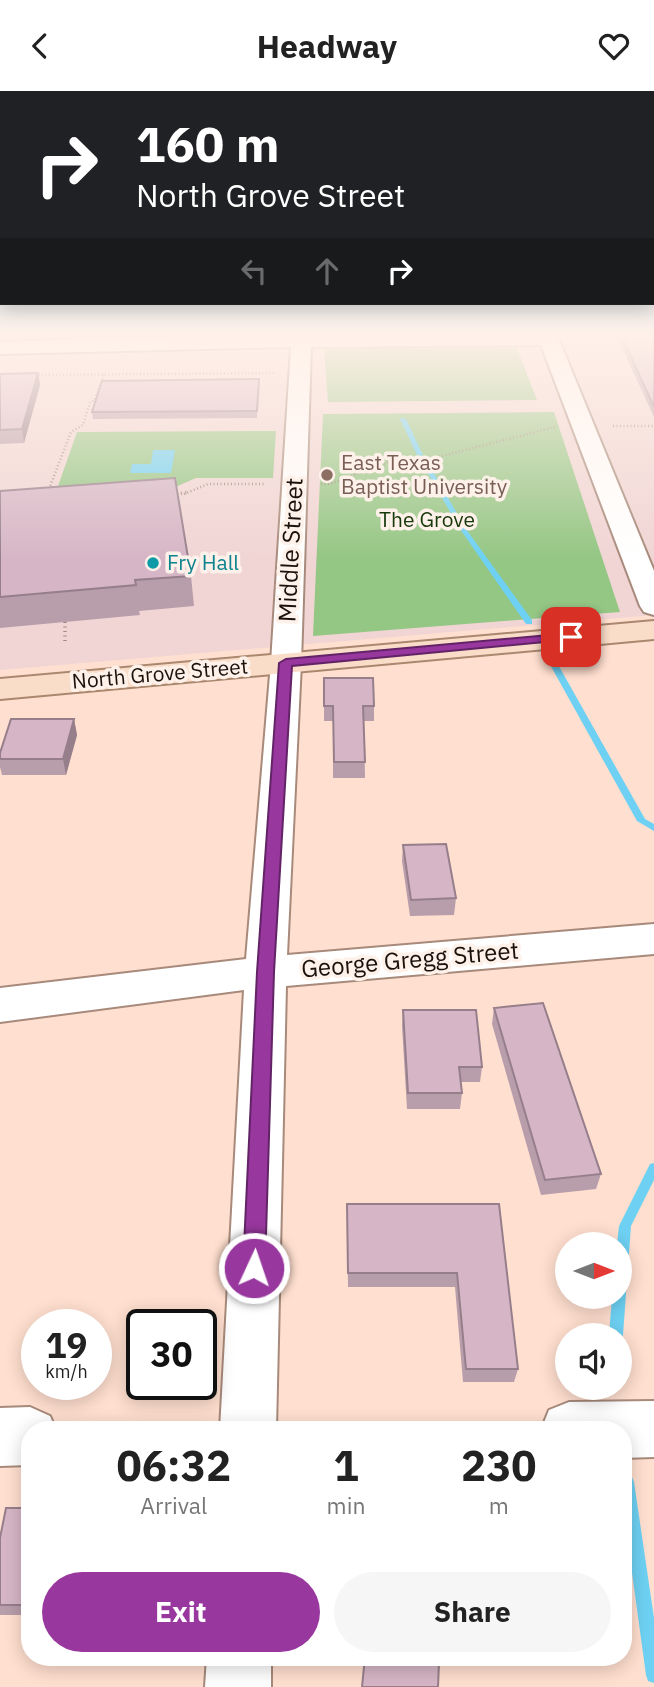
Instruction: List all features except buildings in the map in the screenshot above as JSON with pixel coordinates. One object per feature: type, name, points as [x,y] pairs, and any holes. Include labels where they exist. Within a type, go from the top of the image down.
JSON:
[{"type":"main road","name":"North Grove Street","points":[[0,689],[654,630]]},
{"type":"street","name":"Middle Street","points":[[248,1421],[266,972],[286,663],[298,409]]},
{"type":"street","points":[[577,409],[654,606]]},
{"type":"street","name":"George Gregg Street","points":[[0,1005],[266,972],[654,939]]},
{"type":"street","points":[[632,1429],[654,1429]]},
{"type":"street","points":[[0,1437],[21,1436]]},
{"type":"street","points":[[237,1687],[238,1666]]},
{"type":"path","points":[[47,495],[71,432],[83,425],[88,409]]},
{"type":"path","points":[[583,426],[654,426]]},
{"type":"path","points":[[172,495],[173,506]]},
{"type":"path","points":[[65,622],[65,643]]},
{"type":"shaded area","name":"East Texas Baptist University","points":[[0,409],[654,409],[654,615],[0,670]]},
{"type":"green space","name":"The Grove","points":[[554,412],[620,612],[313,636],[323,414]]},
{"type":"green space","points":[[276,431],[273,478],[196,478],[173,488],[57,489],[77,432]]},
{"type":"water","points":[[153,450],[175,450],[171,473],[130,473],[132,464],[151,464]]},
{"type":"waterway","points":[[403,419],[420,455]]},
{"type":"waterway","points":[[425,463],[463,529],[529,622]]},
{"type":"waterway","points":[[552,661],[642,821],[654,828]]},
{"type":"waterway","points":[[625,1232],[625,1226],[654,1168]]},
{"type":"waterway","points":[[617,1323],[618,1309]]},
{"type":"waterway","points":[[632,1518],[654,1675]]},
{"type":"place","name":"East Texas Baptist University","points":[[327,475]]},
{"type":"place","name":"Fry Hall","points":[[153,563]]},
{"type":"route","points":[[254,1268],[266,972],[286,663],[571,637]]}]
